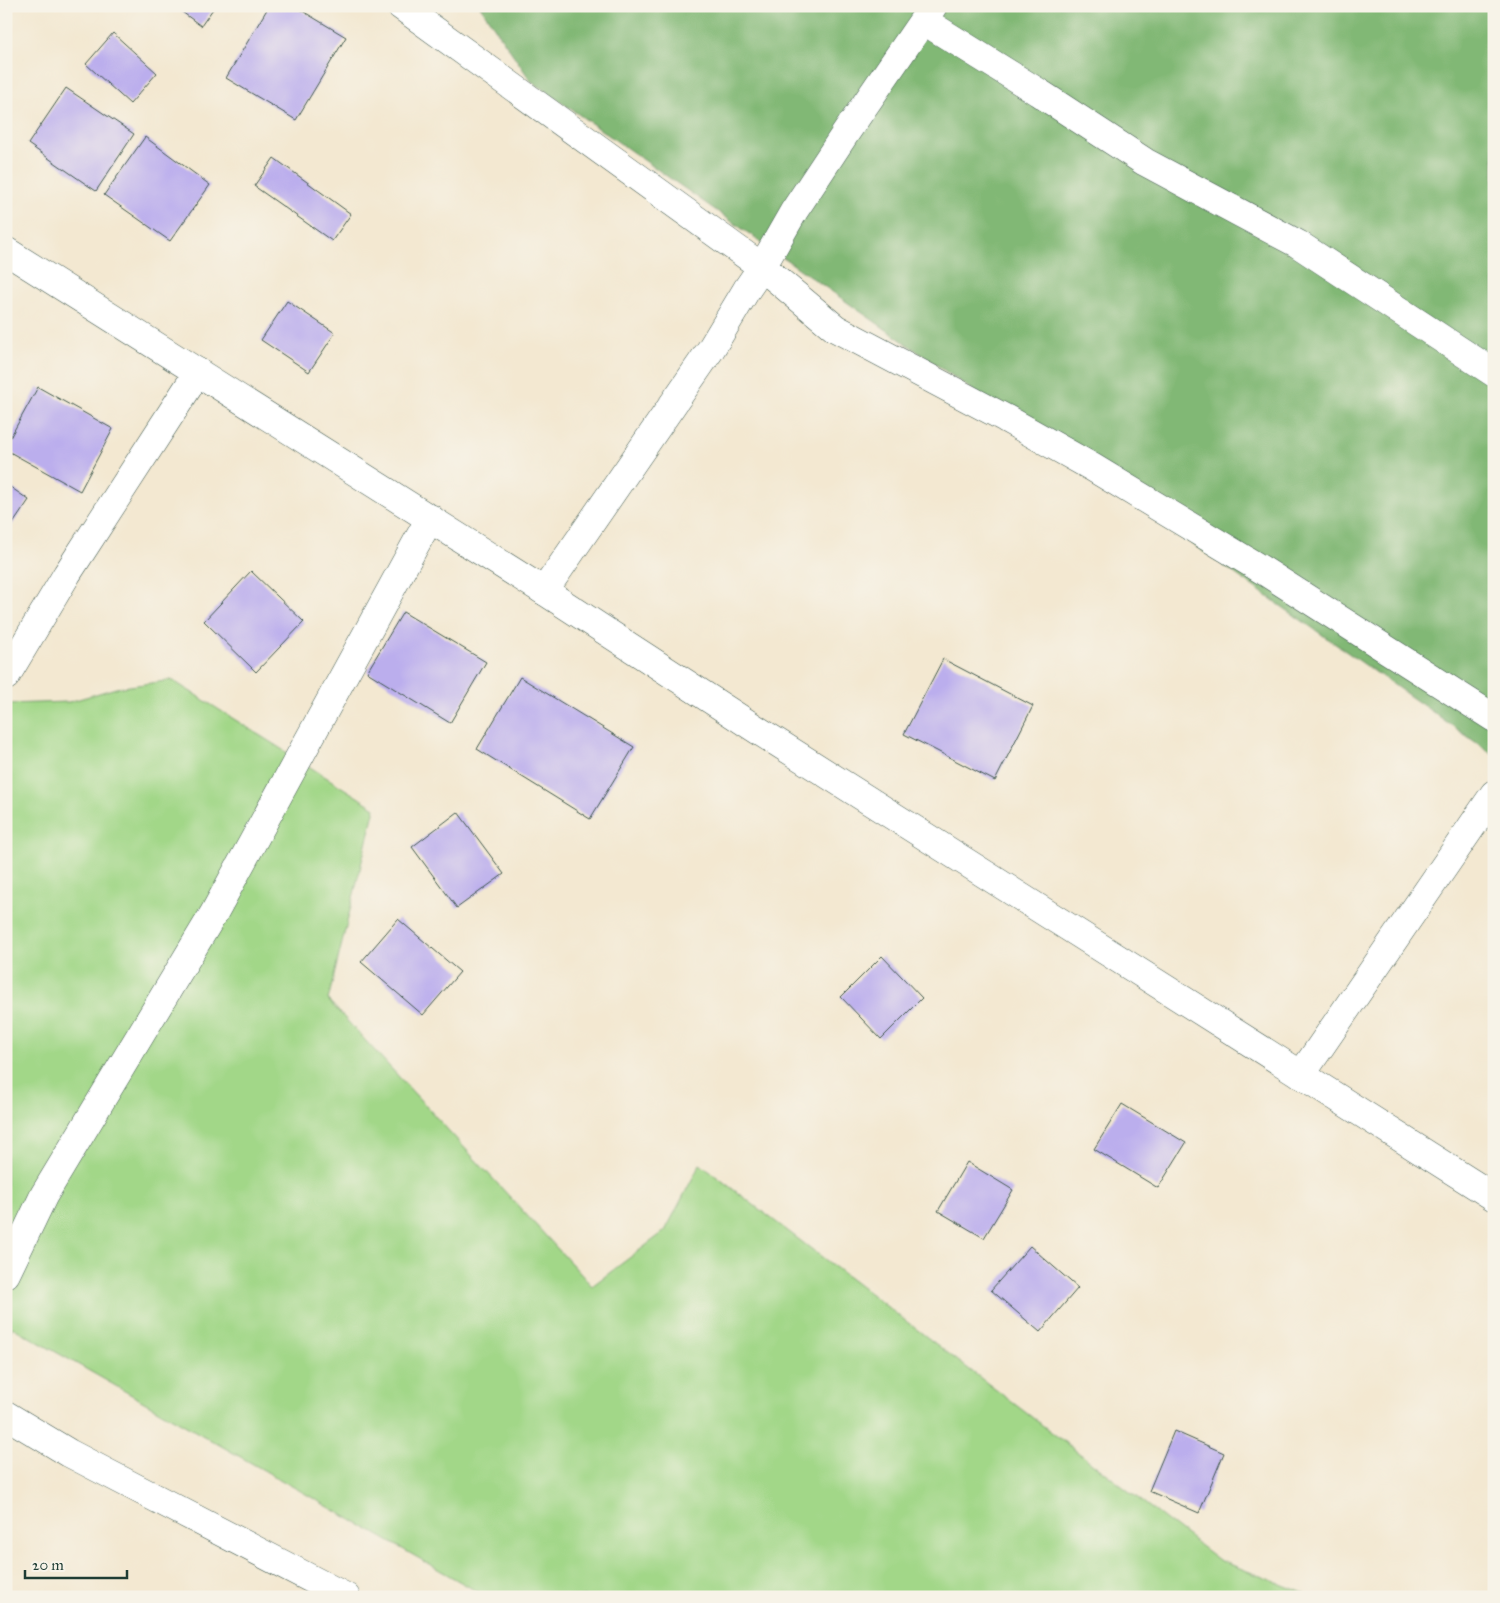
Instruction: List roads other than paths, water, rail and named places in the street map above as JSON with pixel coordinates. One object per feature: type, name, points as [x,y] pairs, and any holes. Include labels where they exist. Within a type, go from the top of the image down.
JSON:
[{"type":"street","points":[[401,6],[762,267],[835,328],[1005,418],[1100,472],[1264,571],[1494,718]]},
{"type":"street","points":[[544,591],[711,348],[762,267],[794,211],[929,13],[1038,92],[1145,162],[1298,244],[1494,373]]},
{"type":"street","points":[[6,251],[430,518],[764,734],[1494,1198]]},
{"type":"street","points":[[6,676],[67,574],[198,372]]},
{"type":"street","points":[[6,1274],[44,1195],[214,913],[430,518]]},
{"type":"street","points":[[1301,1075],[1494,794]]},
{"type":"street","points":[[6,1415],[69,1453],[346,1597]]}]
